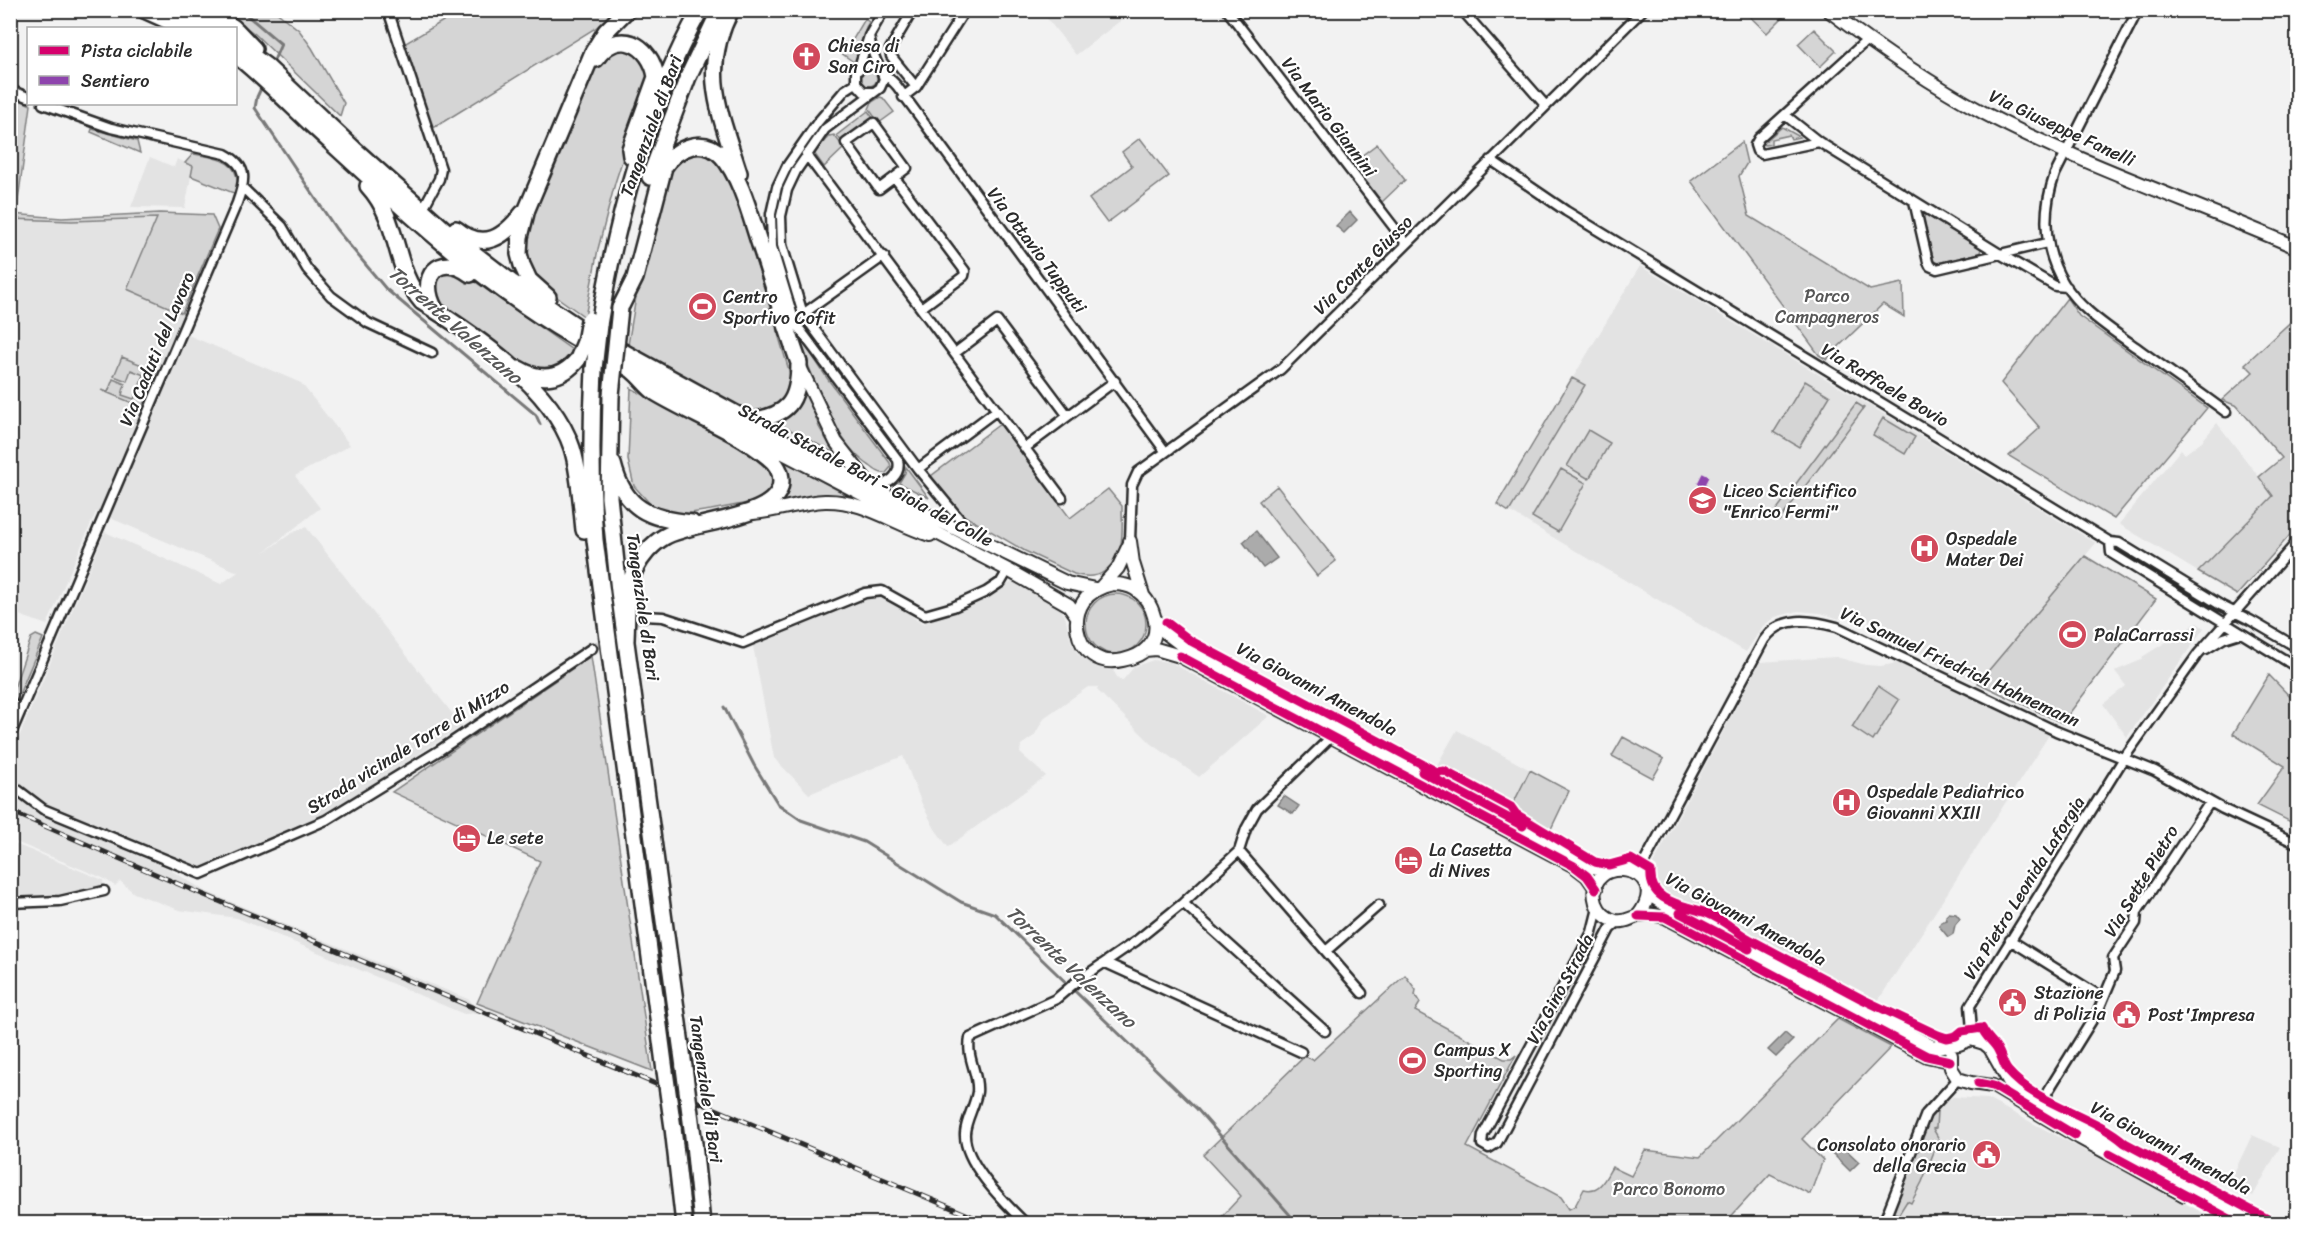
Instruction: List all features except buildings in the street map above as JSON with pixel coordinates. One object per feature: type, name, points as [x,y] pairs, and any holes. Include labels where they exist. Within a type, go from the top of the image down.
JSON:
[{"type":"highway","points":[[144,10],[182,27]]},
{"type":"highway","points":[[169,10],[196,27]]},
{"type":"highway","points":[[190,10],[214,27]]},
{"type":"highway","points":[[208,10],[232,27]]},
{"type":"highway","points":[[626,640],[631,584],[642,558],[663,538],[703,523],[749,513],[774,501],[780,492],[780,472],[775,464],[745,442],[653,391],[567,311],[540,292],[529,280],[522,265],[519,254],[520,237],[527,209],[593,52],[606,31],[627,10]]},
{"type":"highway","name":"Tangenziale di Bari","points":[[684,1224],[595,540],[591,484],[594,369],[582,326],[610,263],[633,173],[668,77],[700,10]]},
{"type":"highway","name":"Tangenziale di Bari","points":[[702,1224],[684,1067],[626,640],[609,497],[609,444],[611,394],[620,308],[647,185],[688,77],[720,10]]},
{"type":"highway","points":[[731,10],[718,39],[714,79],[717,102],[739,172],[744,199]]},
{"type":"highway","points":[[237,35],[247,63],[312,109],[476,256],[511,282],[582,326],[748,421],[769,418],[785,409],[796,393],[799,384],[799,363],[744,199],[729,167],[721,156],[709,147],[688,146],[671,156],[664,166],[635,278],[620,308]]},
{"type":"highway","points":[[583,79],[599,55],[609,46],[619,42],[631,42],[641,47],[649,55],[656,77],[630,149],[633,173]]},
{"type":"highway","points":[[237,46],[247,63],[425,229],[480,273],[582,326]]},
{"type":"highway","points":[[320,132],[341,161],[375,193],[395,235],[408,282],[422,303],[498,357],[539,393],[552,409],[572,448],[581,501],[588,570],[605,620]]},
{"type":"highway","points":[[381,173],[426,203],[465,237],[490,241],[503,236],[527,209]]},
{"type":"highway","points":[[436,311],[428,297],[429,278],[445,265],[453,265],[462,268],[535,321],[582,326]]},
{"type":"highway","points":[[498,357],[527,374],[551,377],[561,374],[571,368],[578,359],[585,342],[582,326]]},
{"type":"highway","points":[[609,444],[615,470],[624,492],[643,512],[665,520],[703,523]]},
{"type":"main road","name":"Via Giuseppe Fanelli","points":[[1828,10],[1867,40],[1924,78],[1985,113],[2066,152],[2298,248]]},
{"type":"main road","points":[[799,363],[836,442],[874,489]]},
{"type":"main road","name":"Strada Statale Bari - Gioia del Colle","points":[[634,372],[785,454],[1008,570],[1069,605],[1076,615]]},
{"type":"main road","name":"Strada Statale Bari - Gioia del Colle","points":[[748,421],[874,489],[1067,583],[1099,587]]},
{"type":"main road","points":[[749,513],[765,513],[824,501],[840,502],[860,506],[912,529],[956,542]]},
{"type":"main road","points":[[1130,541],[1118,568],[1086,596],[1076,615],[1081,641],[1091,654],[1099,659],[1118,661],[1135,657],[1154,641],[1155,619]]},
{"type":"main road","name":"Via Giovanni Amendola","points":[[1130,541],[1134,570],[1143,596],[1155,619],[1166,633],[1179,643],[1511,819],[1593,867],[1610,871],[1628,869],[1638,874],[1645,883],[1648,894],[1646,906],[1638,916]]},
{"type":"main road","points":[[1099,587],[1123,585],[1134,588],[1143,596]]},
{"type":"main road","name":"Via Giovanni Amendola","points":[[1145,650],[1156,649],[1180,656],[1330,738],[1574,866],[1587,876],[1596,889]]},
{"type":"main road","points":[[1610,871],[1598,883],[1594,894],[1598,908],[1604,916],[1619,921]]},
{"type":"main road","name":"Via Giovanni Amendola","points":[[1648,894],[1666,906],[1933,1047],[1959,1044],[1964,1040],[1978,1040],[1990,1048],[2011,1085],[2040,1104],[2255,1224]]},
{"type":"main road","name":"Via Giovanni Amendola","points":[[1619,921],[1627,921],[1638,916],[1665,917],[1927,1056],[1950,1061]]},
{"type":"main road","points":[[1958,1079],[1951,1068],[1950,1061],[1951,1054],[1959,1044]]},
{"type":"main road","points":[[1978,1083],[1990,1074],[1993,1068],[1993,1055]]},
{"type":"main road","name":"Via Giovanni Amendola","points":[[1958,1079],[1993,1086],[2080,1138],[2239,1224]]},
{"type":"street","points":[[388,10],[441,169],[440,178],[426,203]]},
{"type":"street","points":[[884,10],[869,36],[855,75],[855,83],[864,92],[891,89],[903,97],[916,87],[965,10]]},
{"type":"street","points":[[913,10],[890,49],[891,56],[916,87]]},
{"type":"street","name":"Via Mario Giannini","points":[[1227,10],[1406,243]]},
{"type":"street","points":[[1462,10],[1546,106]]},
{"type":"street","name":"Via Conte Giusso","points":[[1130,541],[1132,485],[1138,472],[1281,369],[1643,10]]},
{"type":"street","points":[[2138,10],[2066,152],[2048,194],[2045,218],[2047,243],[2067,287],[2087,310],[2226,412]]},
{"type":"street","points":[[869,36],[884,79],[876,90],[825,129],[795,171],[787,190],[781,216],[782,245],[804,314],[918,469],[975,538]]},
{"type":"street","points":[[1819,142],[1762,154],[1757,151],[1756,141],[1867,40]]},
{"type":"street","points":[[858,68],[870,64],[881,70]]},
{"type":"street","name":"Via Ottavio Tupputi","points":[[881,70],[888,74],[1165,451]]},
{"type":"street","points":[[855,83],[845,90],[817,123],[787,166],[775,196],[771,214],[771,231],[772,247],[795,323],[898,460],[897,475],[889,482],[874,489]]},
{"type":"street","points":[[10,90],[27,98]]},
{"type":"street","points":[[46,105],[111,128],[225,154],[234,159],[244,177],[243,188],[282,226],[307,269],[331,296],[368,323],[432,353]]},
{"type":"street","points":[[1785,115],[1819,142],[2000,254],[2055,286],[2067,287]]},
{"type":"street","points":[[874,123],[907,168],[895,178],[879,189],[846,143],[874,123]]},
{"type":"street","points":[[1797,146],[1804,141],[1805,131]]},
{"type":"street","points":[[806,154],[1062,498]]},
{"type":"street","name":"Via Raffaele Bovio","points":[[1491,160],[1566,211],[2110,542],[2119,543],[2233,612],[2298,648]]},
{"type":"street","points":[[895,178],[965,270],[964,276],[921,308]]},
{"type":"street","name":"Via Caduti del Lavoro","points":[[10,736],[243,188]]},
{"type":"street","points":[[1914,201],[1930,266],[1940,269],[2047,243]]},
{"type":"street","points":[[804,314],[884,256]]},
{"type":"street","points":[[955,353],[997,321],[1068,416]]},
{"type":"street","points":[[1025,448],[1115,381]]},
{"type":"street","points":[[918,469],[996,410]]},
{"type":"street","name":"Via Pietro Leonida Laforgia","points":[[1978,1040],[1972,1030],[1971,1006],[2124,758],[2223,622],[2298,540]]},
{"type":"street","name":"Via Raffaele Bovio","points":[[2110,542],[2111,553],[2298,668]]},
{"type":"street","points":[[644,616],[663,616],[743,644],[865,593],[882,591],[916,612],[925,615],[936,613],[986,592],[1001,582],[1008,570]]},
{"type":"street","name":"Via Samuel Friedrich Hahnemann","points":[[1638,874],[1764,640],[1773,629],[1789,621],[1810,621],[1837,627],[2056,730],[2155,771],[2210,802],[2298,844]]},
{"type":"street","points":[[2198,654],[2224,638],[2240,633]]},
{"type":"street","points":[[2268,650],[2277,636]]},
{"type":"street","name":"Strada vicinale Torre di Mizzo","points":[[10,784],[43,809],[201,874],[326,820],[440,750],[592,648]]},
{"type":"street","points":[[10,704],[22,708]]},
{"type":"street","points":[[1026,1224],[1000,1198],[969,1154],[965,1133],[977,1086],[968,1050],[970,1038],[1056,999],[1075,983],[1136,941],[1183,903],[1239,851],[1246,829],[1257,809],[1330,738]]},
{"type":"street","name":"Via Sette Pietro","points":[[2040,1104],[2099,1009],[2115,971],[2113,958],[2136,923],[2137,912],[2210,802]]},
{"type":"street","points":[[1239,851],[1362,993]]},
{"type":"street","points":[[10,903],[60,901],[104,891]]},
{"type":"street","points":[[1183,903],[1325,1030]]},
{"type":"street","points":[[1326,951],[1379,905]]},
{"type":"street","name":"Via Gino Strada","points":[[1598,908],[1592,932],[1483,1135],[1482,1144],[1489,1148],[1497,1143],[1607,934],[1619,921]]},
{"type":"street","points":[[2010,940],[2103,998]]},
{"type":"street","points":[[1106,963],[1301,1053]]},
{"type":"street","points":[[1882,1224],[1926,1114],[1958,1079]]},
{"type":"shaded area","points":[[1041,11],[1133,11],[1076,55]]},
{"type":"shaded area","points":[[150,157],[174,167],[177,159],[193,166],[185,208],[131,207]]},
{"type":"shaded area","points":[[1350,212],[1357,220],[1344,233],[1336,226]]},
{"type":"shaded area","points":[[157,218],[181,312],[194,318],[188,335],[301,383],[350,445],[295,476],[320,508],[263,553],[292,533],[306,527],[462,726],[310,825],[201,872],[42,805],[12,775],[11,756],[105,532],[221,584],[238,572],[96,512],[47,625],[11,612],[11,219],[72,221]]},
{"type":"shaded area","points":[[1640,266],[2096,543],[1978,683],[1936,663],[1846,606],[1839,619],[1821,613],[1798,611],[1775,617],[1763,626],[1746,652],[1497,504]]},
{"type":"shaded area","points":[[2217,423],[2273,495],[2198,572],[2119,524],[2181,449],[2185,454],[2203,440]]},
{"type":"shaded area","points":[[1256,531],[1277,558],[1263,568],[1243,542]]},
{"type":"shaded area","points":[[1012,582],[1060,608],[1078,654],[1094,666],[1113,670],[1122,681],[1134,667],[1153,660],[1170,662],[1269,716],[1199,777],[1152,744],[1097,690],[1098,687],[1088,687],[1045,717],[1034,736],[1021,745],[1020,753],[1046,776],[948,847],[935,829],[922,804],[903,756],[809,794],[774,758],[753,646],[874,595],[883,594],[922,624],[989,596]]},
{"type":"shaded area","points":[[2197,623],[2204,628],[2127,737],[2103,704],[2126,686],[2115,671],[2144,659],[2142,657]]},
{"type":"shaded area","name":"Ospedale Pediatrico Giovanni XXIII","points":[[1836,657],[1866,665],[1881,666],[1898,663],[2049,735],[1876,1004],[1745,934],[1729,922],[1709,912],[1687,907],[1665,896],[1655,889],[1652,882],[1653,870],[1651,868],[1760,662]]},
{"type":"shaded area","points":[[1457,730],[1530,770],[1512,806],[1437,765]]},
{"type":"shaded area","points":[[11,792],[38,813],[167,868],[207,892],[470,1000],[479,1013],[464,1014],[237,918],[179,910],[134,893],[120,881],[115,886],[103,878],[11,840]]},
{"type":"shaded area","points":[[1284,796],[1299,806],[1293,814],[1278,805]]},
{"type":"shaded area","points":[[10,842],[103,880],[104,888],[59,895],[11,896]]},
{"type":"shaded area","points":[[1949,913],[1956,914],[1960,919],[1955,925],[1953,934],[1948,937],[1939,926],[1941,922],[1947,920],[1946,916]]},
{"type":"shaded area","points":[[1785,1033],[1793,1040],[1776,1057],[1768,1050]]},
{"type":"shaded area","points":[[1953,1097],[1987,1099],[2222,1223],[1887,1224],[1926,1122],[1935,1109]]},
{"type":"shaded area","points":[[2252,1135],[2280,1147],[2253,1196],[2229,1183]]},
{"type":"shaded area","points":[[1840,1144],[1859,1162],[1850,1171],[1831,1152]]},
{"type":"green space","points":[[224,11],[275,11],[299,30],[344,103],[340,116],[255,34]]},
{"type":"green space","points":[[460,11],[618,11],[594,29],[430,130],[404,44]]},
{"type":"green space","points":[[1744,11],[1778,11],[1784,16],[1767,33]]},
{"type":"green space","points":[[865,19],[869,22],[855,63],[837,50],[843,42],[849,46]]},
{"type":"green space","points":[[1814,29],[1836,51],[1820,67],[1798,44]]},
{"type":"green space","points":[[634,48],[651,71],[615,183],[598,249],[585,317],[540,285],[525,259],[527,227],[551,177],[596,66],[610,50]]},
{"type":"green space","points":[[869,70],[877,78],[869,86],[861,78]]},
{"type":"green space","points":[[11,96],[31,105],[17,208],[11,207]]},
{"type":"green space","points":[[880,97],[894,112],[879,123],[869,109],[872,102]]},
{"type":"green space","points":[[868,111],[873,118],[841,141],[837,135]]},
{"type":"green space","points":[[1782,127],[1800,137],[1791,139],[1789,135],[1771,139],[1771,144],[1764,145],[1763,143]]},
{"type":"green space","points":[[92,129],[137,141],[140,153],[91,132]]},
{"type":"green space","points":[[834,135],[844,148],[824,167],[814,153],[829,136]]},
{"type":"green space","points":[[1140,138],[1169,176],[1107,223],[1089,199],[1132,166],[1122,152]]},
{"type":"green space","name":"Parco Campagneros","points":[[1742,142],[1747,163],[1739,176],[1749,216],[1870,290],[1903,283],[1904,317],[1883,304],[1827,360],[1819,355],[1691,181]]},
{"type":"green space","points":[[1377,144],[1405,180],[1382,202],[1352,163]]},
{"type":"green space","name":"Centro Sportivo Cofit","points":[[698,150],[718,159],[734,189],[791,377],[785,397],[776,407],[764,412],[746,411],[628,345],[639,279],[671,162]]},
{"type":"green space","points":[[193,154],[220,160],[233,168],[236,174],[236,194],[191,176],[193,166],[185,163]]},
{"type":"green space","points":[[160,213],[212,215],[218,229],[182,313],[127,289],[157,218],[72,221],[10,219],[11,214],[62,218]]},
{"type":"green space","points":[[1926,215],[1981,248],[1980,253],[1934,262],[1923,217]]},
{"type":"green space","points":[[448,270],[467,276],[575,352],[571,360],[553,372],[524,366],[441,307],[431,285]]},
{"type":"green space","points":[[2067,298],[2079,316],[2207,408],[2114,519],[2009,456],[2040,428],[2001,383]]},
{"type":"green space","points":[[2297,316],[2297,527],[2237,595],[2198,572],[2273,496],[2259,477],[2282,458],[2237,406],[2222,400],[2253,372],[2245,364]]},
{"type":"green space","points":[[793,326],[827,378],[890,463],[891,467],[886,473],[870,466],[844,439],[823,402]]},
{"type":"green space","points":[[122,357],[157,371],[142,407],[101,390],[108,392],[113,379],[125,384],[122,395],[134,399],[144,375],[131,370],[127,381],[114,376]]},
{"type":"green space","points":[[1572,378],[1585,385],[1509,512],[1497,504]]},
{"type":"green space","points":[[1805,381],[1830,396],[1799,447],[1774,432]]},
{"type":"green space","points":[[631,388],[747,451],[770,472],[776,488],[758,501],[711,510],[677,515],[653,507],[634,486],[628,460]]},
{"type":"green space","points":[[806,391],[819,427],[834,453],[779,424],[795,411]]},
{"type":"green space","points":[[1856,403],[1864,408],[1779,521],[1772,516]]},
{"type":"green space","points":[[1883,418],[1915,437],[1905,454],[1873,435]]},
{"type":"green space","points":[[1000,424],[1070,518],[1108,489],[1122,506],[1120,550],[1112,565],[1105,571],[1094,576],[1074,574],[1025,551],[963,515],[952,505],[931,476]]},
{"type":"green space","points":[[1588,430],[1610,443],[1589,479],[1567,466]]},
{"type":"green space","points":[[774,455],[856,500],[780,505]]},
{"type":"green space","points":[[906,467],[929,498],[899,483]]},
{"type":"green space","points":[[1561,469],[1586,483],[1558,532],[1532,517]]},
{"type":"green space","points":[[1277,486],[1336,561],[1317,576],[1259,501]]},
{"type":"green space","name":"PalaCarrassi","points":[[2085,556],[2156,599],[2062,723],[1978,683]]},
{"type":"green space","points":[[1116,594],[1137,603],[1146,624],[1137,645],[1116,654],[1095,645],[1086,624],[1095,603]]},
{"type":"green space","points":[[36,635],[43,638],[17,699],[11,697],[31,638]]},
{"type":"green space","points":[[591,656],[652,1071],[477,1003],[540,861],[392,792]]},
{"type":"green space","points":[[2269,675],[2297,704],[2297,825],[2257,805],[2285,766],[2233,734]]},
{"type":"green space","points":[[1878,686],[1899,700],[1873,741],[1852,727]]},
{"type":"green space","points":[[1623,737],[1664,759],[1653,778],[1612,756]]},
{"type":"green space","points":[[1530,770],[1569,791],[1550,831],[1518,813],[1512,806]]},
{"type":"green space","name":"Parco Bonomo","points":[[1405,975],[1416,990],[1415,995],[1420,1003],[1415,1011],[1504,1059],[1511,1059],[1516,1055],[1467,1147],[1561,1197],[1569,1209],[1575,1206],[1584,1189],[1590,1190],[1598,1187],[1612,1167],[1631,1176],[1645,1150],[1700,1157],[1838,1019],[1891,1047],[1802,1139],[1823,1160],[1810,1194],[1770,1174],[1725,1223],[1216,1223],[1241,1196],[1203,1155],[1305,1056],[1313,1060]]},
{"type":"green space","points":[[1935,1109],[1937,1111],[1936,1128],[1933,1129],[1939,1139],[1911,1203],[1907,1201],[1899,1214],[1894,1213],[1893,1210]]},
{"type":"waterway","points":[[241,10],[281,44],[272,65]]},
{"type":"waterway","name":"Torrente Valenzano","points":[[263,84],[255,108],[336,229],[386,289],[536,415],[540,424]]},
{"type":"waterway","name":"Torrente Valenzano","points":[[724,707],[754,765],[778,804],[801,820],[864,842],[961,902],[995,914],[1197,1109],[1290,1215],[1292,1224]]},
{"type":"tunnel","points":[[592,648],[644,616]]},
{"type":"railway","points":[[10,811],[183,886],[990,1224]]},
{"type":"marked path","points":[[1701,485],[1706,475]]},
{"type":"cycle path","points":[[1166,622],[1191,641],[1437,772],[1444,771],[1511,807],[1516,814],[1595,862],[1609,865],[1631,859],[1651,871],[1652,882],[1662,897],[1714,916],[1749,939],[1862,999],[1947,1038],[1956,1036],[1962,1031],[1982,1028],[1996,1047],[2008,1071],[2034,1093],[2097,1124],[2125,1143],[2277,1224]]},
{"type":"cycle path","points":[[1180,656],[1574,866],[1587,876],[1596,889]]},
{"type":"cycle path","points":[[1422,772],[1523,826]]},
{"type":"cycle path","points":[[1680,913],[1749,949]]},
{"type":"cycle path","points":[[1638,916],[1665,917],[1927,1056],[1950,1061]]},
{"type":"cycle path","points":[[1978,1083],[1993,1086],[2075,1135]]},
{"type":"cycle path","points":[[2109,1154],[2239,1224]]},
{"type":"place","name":"Chiesa di San Ciro","points":[[807,56]]},
{"type":"place","name":"Centro Sportivo Cofit","points":[[702,307]]},
{"type":"place","name":"Liceo Scientifico \"Enrico Fermi\"","points":[[1702,501]]},
{"type":"place","name":"Ospedale Mater Dei","points":[[1925,549]]},
{"type":"place","name":"PalaCarrassi","points":[[2073,635]]},
{"type":"place","name":"Ospedale Pediatrico Giovanni XXIII","points":[[1846,802]]},
{"type":"place","name":"Le sete","points":[[466,838]]},
{"type":"place","name":"La Casetta di Nives","points":[[1408,860]]},
{"type":"place","name":"Stazione di Polizia","points":[[2013,1003]]},
{"type":"place","name":"Post'Impresa","points":[[2127,1015]]},
{"type":"place","name":"Campus X Sporting","points":[[1413,1060]]},
{"type":"place","name":"Consolato onorario della Grecia","points":[[1987,1155]]}]
